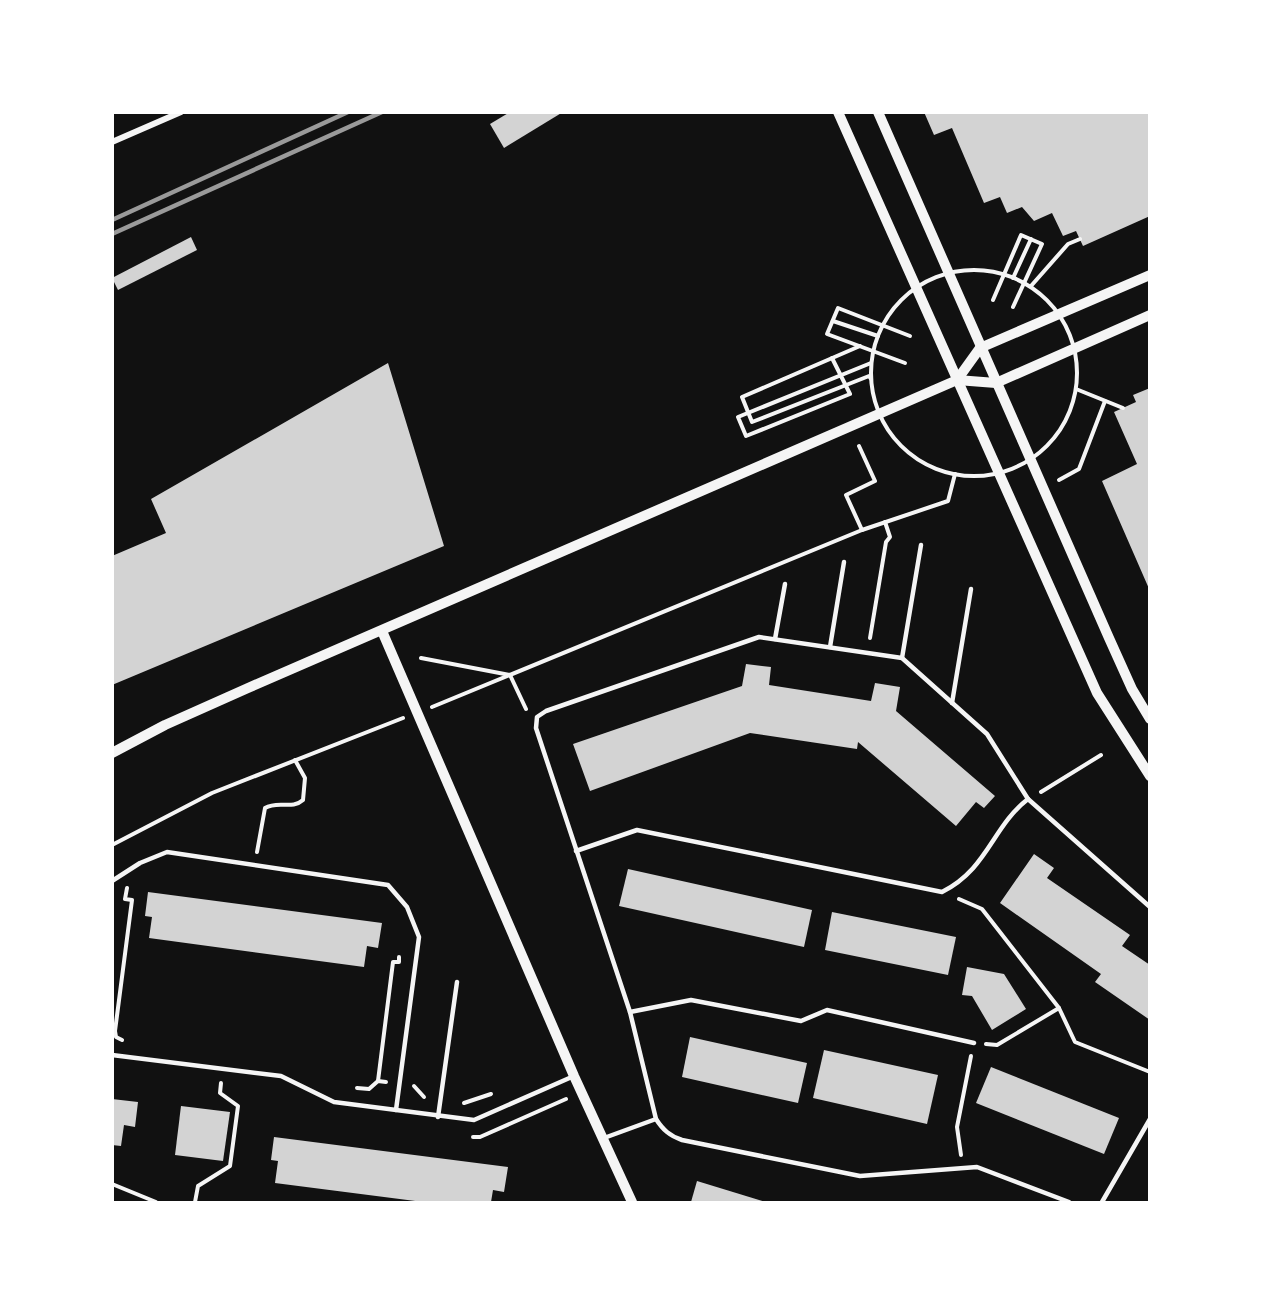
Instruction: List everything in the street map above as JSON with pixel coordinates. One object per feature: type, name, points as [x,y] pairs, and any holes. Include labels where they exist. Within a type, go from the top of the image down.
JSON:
[{"type":"street","points":[[112,142],[181,112]]},
{"type":"street","points":[[838,112],[1097,693],[1149,776]]},
{"type":"street","points":[[878,112],[1132,689],[1149,718]]},
{"type":"street","points":[[957,380],[981,348],[1149,275]]},
{"type":"street","points":[[112,753],[165,725],[957,380],[996,383],[1149,315]]},
{"type":"street","points":[[382,631],[574,1076],[632,1203]]},
{"type":"lane","points":[[902,658],[921,545]]},
{"type":"lane","points":[[830,647],[844,562]]},
{"type":"lane","points":[[775,639],[785,584]]},
{"type":"lane","points":[[952,703],[971,589]]},
{"type":"lane","points":[[1069,1203],[977,1167],[860,1176],[671,1136],[656,1119],[630,1012],[536,728],[537,717],[546,711],[759,637],[902,658],[987,734],[1028,800],[1149,907]]},
{"type":"lane","points":[[576,851],[638,830],[942,892],[961,883],[975,869],[1018,807],[1028,800]]},
{"type":"lane","points":[[112,882],[140,863],[167,852],[388,885],[407,907],[419,937],[396,1110]]},
{"type":"lane","points":[[438,1117],[457,982]]},
{"type":"lane","points":[[630,1012],[691,1000],[801,1021],[827,1010],[974,1043]]},
{"type":"lane","points":[[112,1055],[281,1076],[334,1102],[474,1120],[574,1076]]},
{"type":"lane","points":[[604,1138],[656,1119]]},
{"type":"lane","points":[[1102,1203],[1149,1119]]},
{"type":"path","points":[[993,300],[1021,235],[1042,244],[1014,307]]},
{"type":"path","points":[[1014,278],[1031,239]]},
{"type":"path","points":[[1031,286],[1068,244],[1080,239]]},
{"type":"path","points":[[905,363],[827,334],[838,308],[910,336]]},
{"type":"path","points":[[833,321],[878,336]]},
{"type":"path","points":[[860,346],[742,397],[752,422],[869,376],[877,393]]},
{"type":"path","points":[[832,358],[836,367],[841,376],[850,394],[746,436],[738,417],[793,394],[838,376],[849,372],[860,367],[871,363]]},
{"type":"path","points":[[1076,389],[1123,408]]},
{"type":"path","points":[[1059,480],[1079,469],[1105,401]]},
{"type":"path","points":[[859,446],[874,481],[846,495],[862,530]]},
{"type":"path","points":[[484,687],[862,530],[948,501],[955,474]]},
{"type":"path","points":[[868,653],[886,542],[890,537],[885,522]]},
{"type":"path","points":[[421,658],[510,675]]},
{"type":"path","points":[[510,675],[526,710],[537,717]]},
{"type":"path","points":[[112,845],[212,793],[340,742]]},
{"type":"path","points":[[1028,800],[1101,755]]},
{"type":"path","points":[[255,865],[265,808],[274,804],[293,805],[303,800],[305,778],[295,760]]},
{"type":"path","points":[[127,885],[125,899],[132,900],[114,1030],[116,1037],[133,1041]]},
{"type":"path","points":[[942,892],[982,909],[1059,1008],[1075,1042],[1149,1072]]},
{"type":"path","points":[[347,1087],[369,1089],[378,1081],[393,962],[399,962],[400,952]]},
{"type":"path","points":[[963,1168],[957,1127],[974,1043],[997,1045],[1059,1008]]},
{"type":"path","points":[[378,1081],[417,1087],[423,1097],[463,1103],[492,1093]]},
{"type":"path","points":[[195,1203],[198,1186],[230,1166],[237,1106],[220,1093]]},
{"type":"path","points":[[112,1184],[156,1203]]},
{"type":"building","points":[[510,112],[563,112],[504,148],[490,124]]},
{"type":"building","points":[[924,112],[1150,112],[1150,216],[1083,246],[1076,231],[1063,236],[1052,213],[1034,221],[1022,207],[1007,213],[1000,197],[984,203],[952,128],[934,135]]},
{"type":"building","points":[[191,237],[197,250],[118,290],[112,278]]},
{"type":"building","points":[[388,363],[444,546],[112,685],[112,556],[166,533],[151,499]]},
{"type":"building","points":[[1150,388],[1150,591],[1102,481],[1137,464],[1114,412],[1136,402],[1133,395]]},
{"type":"building","points":[[746,664],[771,667],[769,685],[871,701],[875,683],[900,687],[896,711],[995,796],[984,808],[976,802],[956,826],[858,742],[857,749],[750,733],[590,791],[573,744],[742,686]]},
{"type":"building","points":[[1034,854],[1054,868],[1047,878],[1130,935],[1122,946],[1150,965],[1150,1020],[1095,982],[1101,974],[1000,903]]},
{"type":"building","points":[[628,869],[812,910],[804,947],[619,906]]},
{"type":"building","points":[[148,892],[382,923],[378,948],[367,946],[364,967],[149,938],[152,917],[145,916]]},
{"type":"building","points":[[832,912],[956,937],[948,975],[825,950]]},
{"type":"building","points":[[967,967],[1004,974],[1026,1009],[992,1030],[972,996],[962,995]]},
{"type":"building","points":[[690,1037],[807,1063],[798,1103],[682,1077]]},
{"type":"building","points":[[824,1050],[938,1075],[927,1124],[813,1098]]},
{"type":"building","points":[[991,1067],[1119,1118],[1104,1154],[976,1103]]},
{"type":"building","points":[[112,1099],[138,1102],[135,1127],[124,1125],[121,1146],[112,1145]]},
{"type":"building","points":[[181,1106],[230,1112],[223,1161],[175,1155]]},
{"type":"building","points":[[274,1137],[508,1167],[504,1192],[493,1190],[491,1202],[423,1202],[275,1183],[278,1161],[271,1160]]},
{"type":"building","points":[[697,1181],[766,1202],[691,1202]]},
{"type":"railway","points":[[112,220],[348,112]]},
{"type":"railway","points":[[112,234],[382,112]]}]
